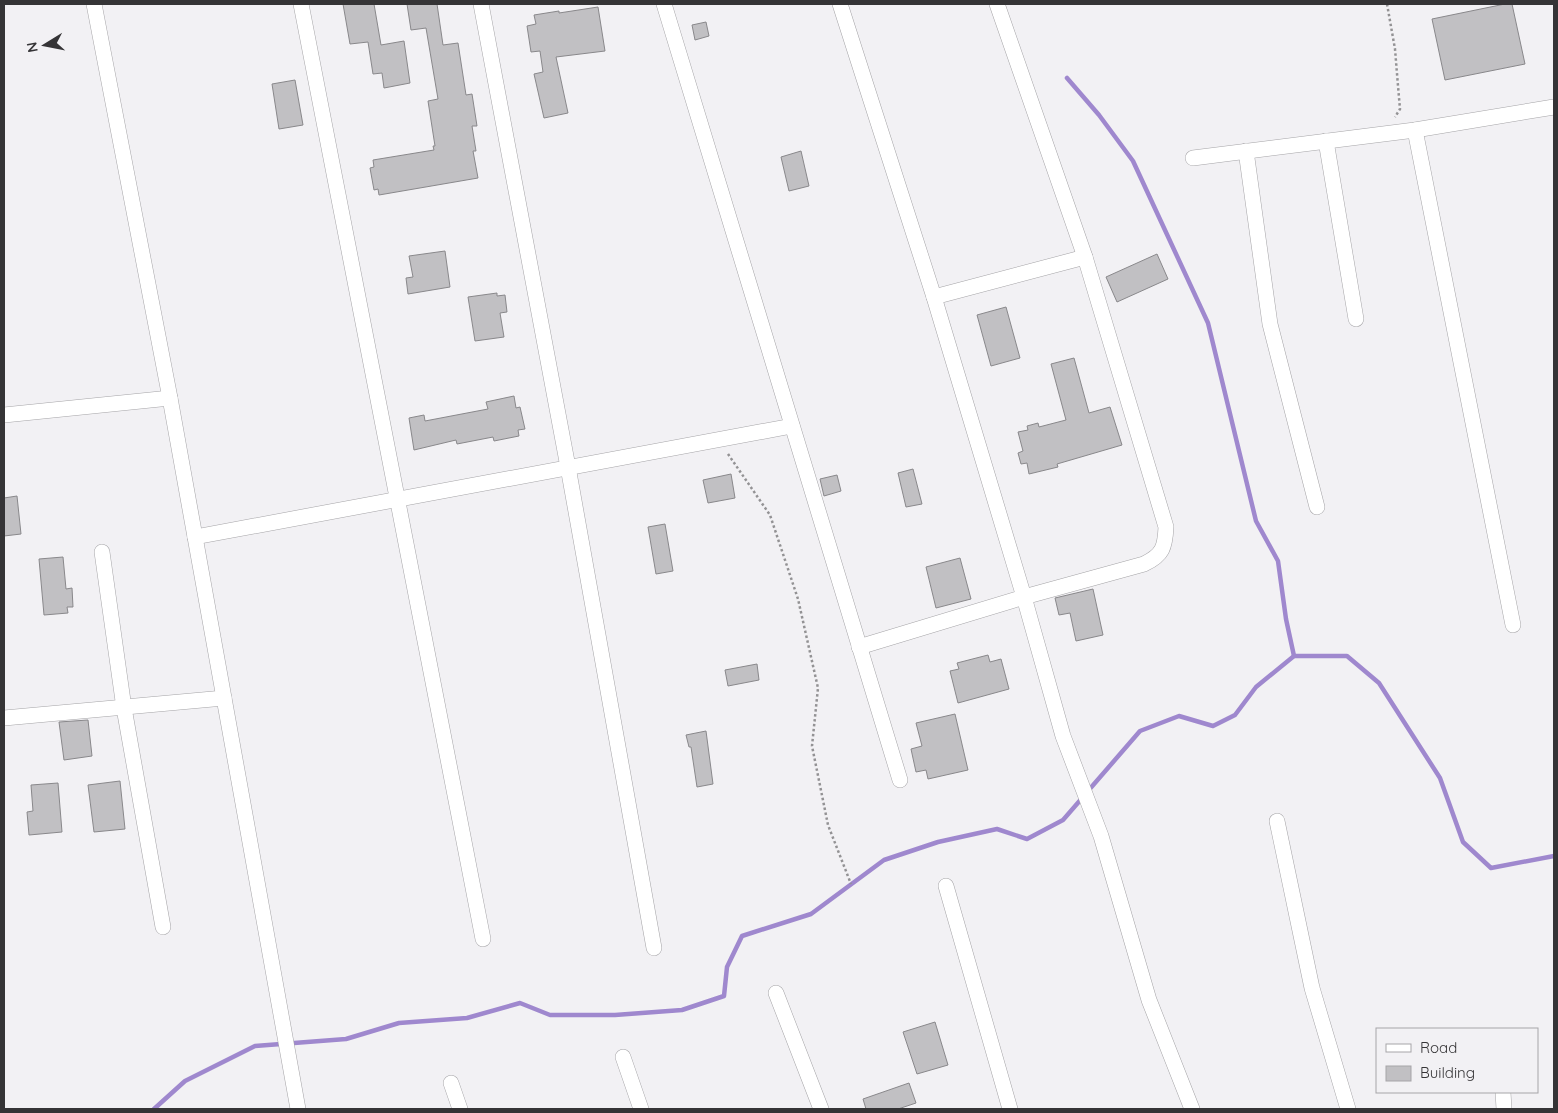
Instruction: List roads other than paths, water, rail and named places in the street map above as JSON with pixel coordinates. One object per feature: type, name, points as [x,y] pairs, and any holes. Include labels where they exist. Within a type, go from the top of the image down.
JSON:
[{"type":"street","points":[[94,4],[170,398],[298,1109]]},
{"type":"street","points":[[301,4],[483,939]]},
{"type":"street","points":[[482,4],[568,467],[654,948]]},
{"type":"street","points":[[664,4],[900,780]]},
{"type":"street","points":[[840,4],[934,297],[1024,597],[1063,736],[1101,836],[1149,1000],[1192,1109]]},
{"type":"street","points":[[859,647],[1024,597],[1144,564],[1154,559],[1162,550],[1165,541],[1166,527],[1085,257],[997,4]]},
{"type":"street","points":[[1193,158],[1415,130],[1554,107]]},
{"type":"street","points":[[1415,130],[1513,625]]},
{"type":"street","points":[[1326,141],[1356,319]]},
{"type":"street","points":[[1246,151],[1270,324],[1317,507]]},
{"type":"street","points":[[934,297],[1085,257]]},
{"type":"street","points":[[4,415],[170,398]]},
{"type":"street","points":[[195,537],[792,426]]},
{"type":"street","points":[[102,552],[124,708],[163,927]]},
{"type":"street","points":[[4,718],[224,698]]},
{"type":"street","points":[[1277,821],[1312,988],[1348,1109]]},
{"type":"street","points":[[946,886],[1010,1109]]},
{"type":"street","points":[[776,993],[821,1109]]},
{"type":"street","points":[[623,1058],[641,1109]]},
{"type":"street","points":[[451,1083],[460,1109]]},
{"type":"street","points":[[1503,1093],[1504,1109]]},
{"type":"waterway","points":[[1067,78],[1099,115],[1133,161],[1208,323],[1256,521],[1278,561],[1286,619],[1294,656]]},
{"type":"waterway","points":[[1088,791],[1140,731],[1179,716],[1213,726],[1235,715],[1256,687],[1294,656],[1347,656],[1379,683],[1440,778],[1463,842],[1491,868],[1554,856]]},
{"type":"waterway","points":[[154,1109],[185,1081],[255,1046],[346,1039],[399,1023],[467,1018],[520,1003],[550,1015],[615,1015],[682,1010],[724,996],[727,967],[742,936],[811,914],[884,860],[938,842],[997,829],[1027,839],[1063,820],[1083,797]]}]
